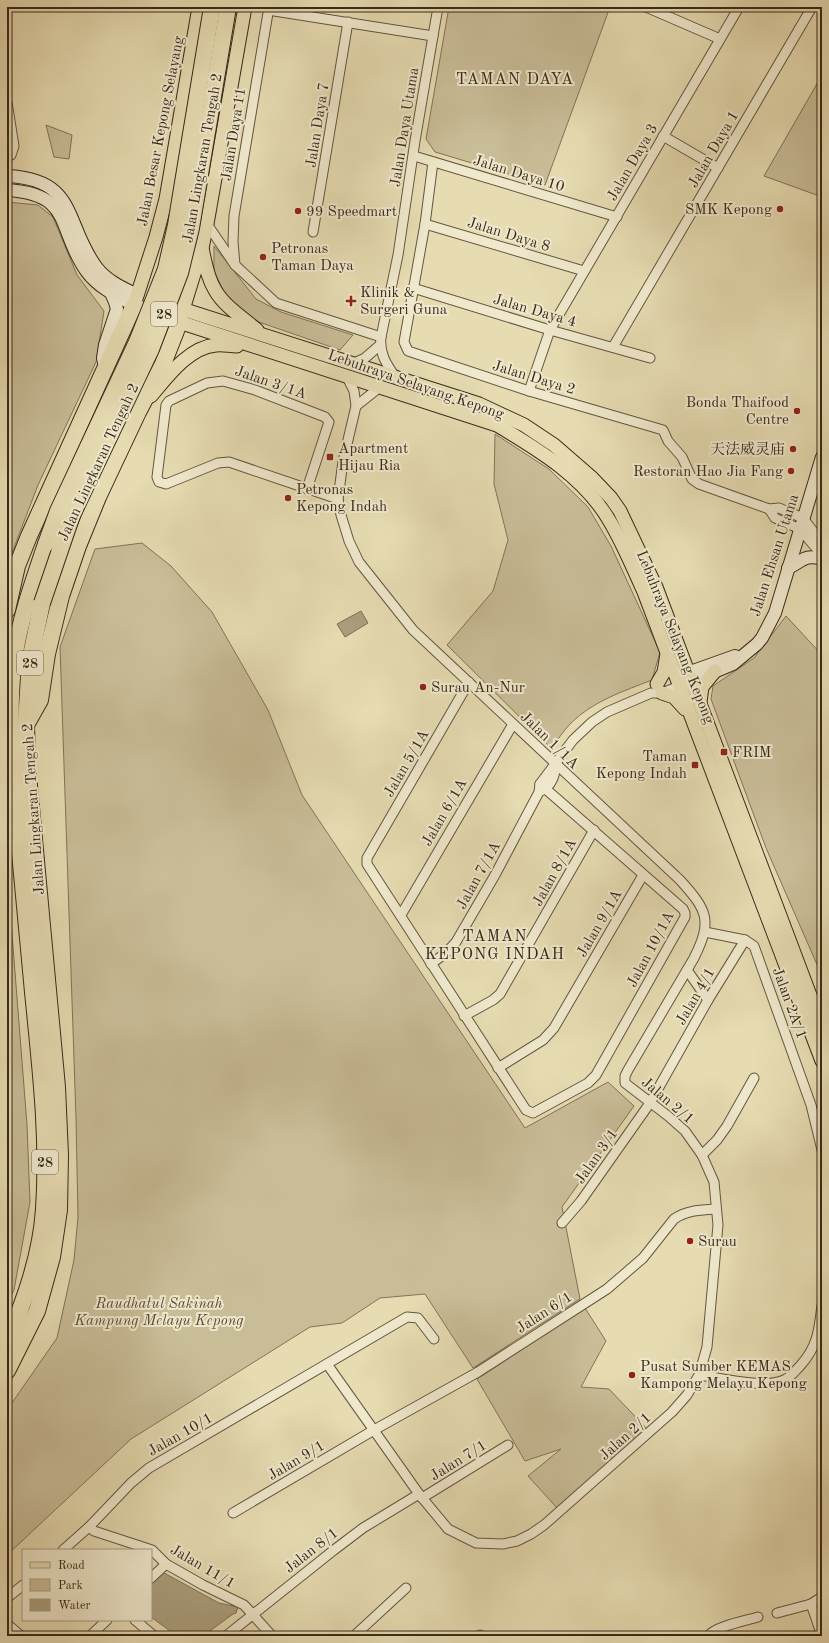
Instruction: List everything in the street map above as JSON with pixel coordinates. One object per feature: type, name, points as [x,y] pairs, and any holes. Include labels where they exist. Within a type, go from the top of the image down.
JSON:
[{"type":"highway","name":"Jalan Lingkaran Tengah 2","points":[[7,1371],[36,1311],[52,1257],[59,1210],[60,1155],[57,1087],[27,764],[26,724],[34,601],[58,511],[137,342],[166,269],[176,225],[212,7]]},
{"type":"highway","name":"Jalan Lingkaran Tengah 2","points":[[7,1342],[22,1307],[36,1256],[44,1210],[45,1154],[42,1088],[9,727],[14,660],[19,632],[72,515],[151,349],[180,273],[191,228],[228,7]]},
{"type":"highway","points":[[7,610],[18,566],[29,536],[136,300]]},
{"type":"highway","points":[[26,724],[40,700],[47,654],[61,596],[78,546],[98,497],[138,412],[163,364],[181,316]]},
{"type":"highway","points":[[114,350],[128,339],[136,336],[145,337],[150,339],[161,351],[163,364]]},
{"type":"main road","name":"Jalan Besar Kepong Selayang","points":[[136,300],[156,237],[166,199],[199,7]]},
{"type":"main road","points":[[181,316],[208,224],[245,7]]},
{"type":"main road","points":[[156,237],[156,264],[158,271],[164,276],[172,277],[181,274],[200,254]]},
{"type":"main road","points":[[200,254],[214,290],[230,308],[262,334]]},
{"type":"main road","name":"Lebuhraya Selayang Kepong","points":[[136,300],[181,316],[259,348],[497,425],[533,446],[567,472],[593,497],[610,521],[644,592],[666,651],[700,704],[822,1027]]},
{"type":"main road","name":"Lebuhraya Selayang Kepong","points":[[181,316],[262,334],[479,404],[503,414],[540,434],[566,454],[611,498],[620,511],[656,587],[684,679],[692,719],[822,1061]]},
{"type":"main road","points":[[138,412],[182,361],[204,348],[216,344],[259,348]]},
{"type":"main road","points":[[666,651],[664,672],[657,690],[678,700],[692,719]]},
{"type":"main road","points":[[700,704],[702,687],[715,671]]},
{"type":"street","name":"Jalan Daya Utama","points":[[380,341],[398,256],[414,156],[415,141],[438,7]]},
{"type":"street","points":[[646,7],[720,39]]},
{"type":"street","name":"Jalan Daya 3","points":[[529,391],[550,330],[739,7]]},
{"type":"street","name":"Jalan Daya 1","points":[[613,347],[812,7]]},
{"type":"street","points":[[268,8],[433,36]]},
{"type":"street","name":"Jalan Daya 11","points":[[235,265],[233,242],[234,216],[268,8]]},
{"type":"street","name":"Jalan Daya 7","points":[[313,232],[348,22]]},
{"type":"street","points":[[7,102],[14,146],[9,156]]},
{"type":"street","points":[[663,136],[718,168]]},
{"type":"street","name":"Jalan Daya 10","points":[[414,156],[617,217]]},
{"type":"street","points":[[413,288],[425,224],[433,162]]},
{"type":"street","points":[[7,176],[20,177],[40,182],[57,193],[67,207],[90,258],[97,268],[136,300]]},
{"type":"street","points":[[36,194],[40,182]]},
{"type":"street","points":[[7,190],[36,194],[50,202],[59,212],[80,261],[96,282],[111,293],[136,300]]},
{"type":"street","points":[[208,224],[235,265],[276,303],[380,341]]},
{"type":"street","name":"Jalan Daya 8","points":[[425,224],[584,271]]},
{"type":"street","name":"Jalan Daya 4","points":[[413,288],[550,330],[650,358]]},
{"type":"street","name":"Jalan Daya 2","points":[[413,288],[404,342],[408,351],[412,354],[529,391],[664,430],[668,441],[682,457],[692,479],[699,484],[769,509],[779,508],[802,523]]},
{"type":"street","points":[[105,370],[103,358],[105,345],[117,309],[116,302],[111,293]]},
{"type":"street","points":[[352,364],[365,358],[380,341]]},
{"type":"street","points":[[380,341],[384,360],[396,378]]},
{"type":"street","name":"Jalan 1/1A","points":[[347,377],[354,391],[356,406],[343,461],[338,499],[341,515],[359,562],[413,630],[666,867],[690,891],[703,909],[706,926],[704,939],[628,1070],[625,1076],[625,1083]]},
{"type":"street","name":"Jalan 3/1A","points":[[223,380],[255,390],[328,419],[329,422],[307,489],[229,462],[218,463],[166,484],[159,482],[157,477],[166,405],[169,401],[207,383],[223,380]]},
{"type":"street","points":[[356,406],[380,387]]},
{"type":"street","name":"Jalan Ehsan Utama","points":[[684,679],[715,671],[733,664],[757,644],[768,627],[775,613],[802,523],[819,476],[822,457]]},
{"type":"street","points":[[307,489],[338,499]]},
{"type":"street","points":[[802,523],[822,543]]},
{"type":"street","points":[[802,523],[822,554]]},
{"type":"street","points":[[788,568],[808,557],[822,559]]},
{"type":"street","points":[[555,764],[577,734],[607,712],[684,679],[732,656],[744,655]]},
{"type":"street","name":"Jalan 5/1A","points":[[400,915],[370,870],[367,864],[367,858],[469,682]]},
{"type":"street","name":"Jalan 6/1A","points":[[400,915],[512,724]]},
{"type":"street","name":"Jalan 7/1A","points":[[431,964],[447,952],[456,942],[495,875],[542,788],[556,773],[555,764]]},
{"type":"street","name":"Jalan 10/1A","points":[[498,1068],[526,1110],[533,1113],[588,1083],[596,1075],[685,917],[683,909],[594,830],[542,788]]},
{"type":"street","name":"Jalan 8/1A","points":[[464,1016],[493,1000],[500,994],[594,830]]},
{"type":"street","name":"Jalan 9/1A","points":[[498,1068],[542,1040],[554,1028],[644,875]]},
{"type":"street","points":[[400,915],[498,1068]]},
{"type":"street","points":[[705,932],[745,940]]},
{"type":"street","name":"Jalan 4/1","points":[[650,1103],[708,1000],[745,940]]},
{"type":"street","name":"Jalan 2A/1","points":[[745,940],[754,946],[773,997],[811,1105],[822,1150]]},
{"type":"street","points":[[687,970],[708,1000]]},
{"type":"street","points":[[702,1155],[717,1140],[727,1126],[754,1078]]},
{"type":"street","name":"Jalan 2/1","points":[[327,1364],[421,1496],[448,1529],[476,1543],[503,1544],[517,1541],[531,1534],[544,1525],[654,1430],[686,1395],[699,1375],[707,1346],[718,1225],[714,1182],[702,1155],[685,1131],[625,1083]]},
{"type":"street","name":"Jalan 3/1","points":[[562,1223],[581,1201],[650,1103]]},
{"type":"street","name":"Jalan 6/1","points":[[374,1430],[478,1372],[607,1289],[642,1258],[674,1219],[681,1214],[694,1210],[716,1209]]},
{"type":"street","points":[[699,1375],[761,1384],[782,1381],[790,1377],[814,1348],[819,1333],[822,1305]]},
{"type":"street","points":[[327,1364],[407,1318],[418,1318],[434,1339]]},
{"type":"street","name":"Jalan 10/1","points":[[64,1549],[89,1527],[131,1483],[149,1468],[327,1364]]},
{"type":"street","name":"Jalan 9/1","points":[[233,1513],[374,1430]]},
{"type":"street","name":"Jalan 7/1","points":[[421,1496],[508,1445]]},
{"type":"street","name":"Jalan 8/1","points":[[226,1636],[357,1533],[421,1496]]},
{"type":"street","name":"Jalan 11/1","points":[[89,1527],[94,1531],[149,1549]]},
{"type":"street","name":"Jalan 11/1","points":[[152,1550],[166,1564],[203,1585],[244,1605],[272,1636]]},
{"type":"street","points":[[152,1577],[166,1564]]},
{"type":"street","points":[[7,1598],[22,1585]]},
{"type":"street","points":[[354,1636],[406,1588]]},
{"type":"street","points":[[777,1612],[812,1604],[822,1597]]},
{"type":"street","points":[[812,1604],[822,1636]]},
{"type":"street","points":[[708,1636],[722,1628],[758,1617]]},
{"type":"street","points":[[90,1636],[106,1621]]},
{"type":"street","points":[[137,1621],[154,1636]]},
{"type":"street","points":[[7,1624],[21,1636]]},
{"type":"green space","points":[[449,7],[610,7],[545,185],[435,152],[426,139]]},
{"type":"green space","points":[[822,75],[822,197],[764,176]]},
{"type":"green space","points":[[46,125],[72,135],[69,159],[54,157]]},
{"type":"green space","points":[[7,202],[38,205],[53,217],[77,275],[104,311],[96,362],[38,485],[7,566]]},
{"type":"green space","points":[[214,246],[256,299],[281,312],[353,335],[340,350],[253,320],[226,296],[214,271]]},
{"type":"green space","points":[[495,434],[549,469],[588,507],[611,546],[660,652],[652,680],[609,697],[580,715],[565,729],[551,748],[447,645],[493,591],[508,540],[494,484]]},
{"type":"green space","name":"Raudhatul Sakinah Kampung Melayu Kepong","points":[[142,543],[171,566],[212,612],[268,710],[302,795],[525,1128],[608,1082],[634,1106],[562,1207],[580,1299],[473,1368],[425,1294],[380,1298],[342,1323],[310,1327],[131,1439],[7,1555],[7,1410],[57,1338],[74,1260],[78,1217],[60,647],[95,549]]},
{"type":"green space","points":[[786,616],[822,655],[822,976],[766,848],[711,699],[713,686],[754,658]]},
{"type":"green space","points":[[7,889],[11,921],[27,1125],[30,1202],[14,1290],[7,1303]]},
{"type":"green space","points":[[585,1308],[606,1341],[581,1387],[609,1389],[647,1429],[557,1508],[528,1476],[561,1449],[525,1461],[477,1379]]},
{"type":"water","points":[[361,611],[368,623],[345,637],[337,624]]},
{"type":"water","points":[[164,1572],[219,1603],[238,1607],[236,1613],[203,1636],[177,1636],[152,1618],[152,1584]]},
{"type":"place","name":"SMK Kepong","points":[[780,209]]},
{"type":"place","name":"99 Speedmart","points":[[298,211]]},
{"type":"place","name":"Petronas Taman Daya","points":[[263,257]]},
{"type":"place","name":"Klinik & Surgeri Guna","points":[[351,301]]},
{"type":"place","name":"Bonda Thaifood Centre","points":[[797,411]]},
{"type":"place","name":"天法威灵庙","points":[[793,449]]},
{"type":"place","name":"Apartment Hijau Ria","points":[[330,457]]},
{"type":"place","name":"Restoran Hao Jia Fang","points":[[791,471]]},
{"type":"place","name":"Petronas Kepong Indah","points":[[288,498]]},
{"type":"place","name":"Surau An-Nur","points":[[423,687]]},
{"type":"place","name":"FRIM","points":[[724,752]]},
{"type":"place","name":"Taman Kepong Indah","points":[[695,765]]},
{"type":"place","name":"Surau","points":[[690,1241]]},
{"type":"place","name":"Pusat Sumber KEMAS Kampong Melayu Kepong","points":[[632,1375]]},
{"type":"district","name":"TAMAN DAYA","points":[[515,78]]},
{"type":"district","name":"TAMAN KEPONG INDAH","points":[[495,944]]}]
